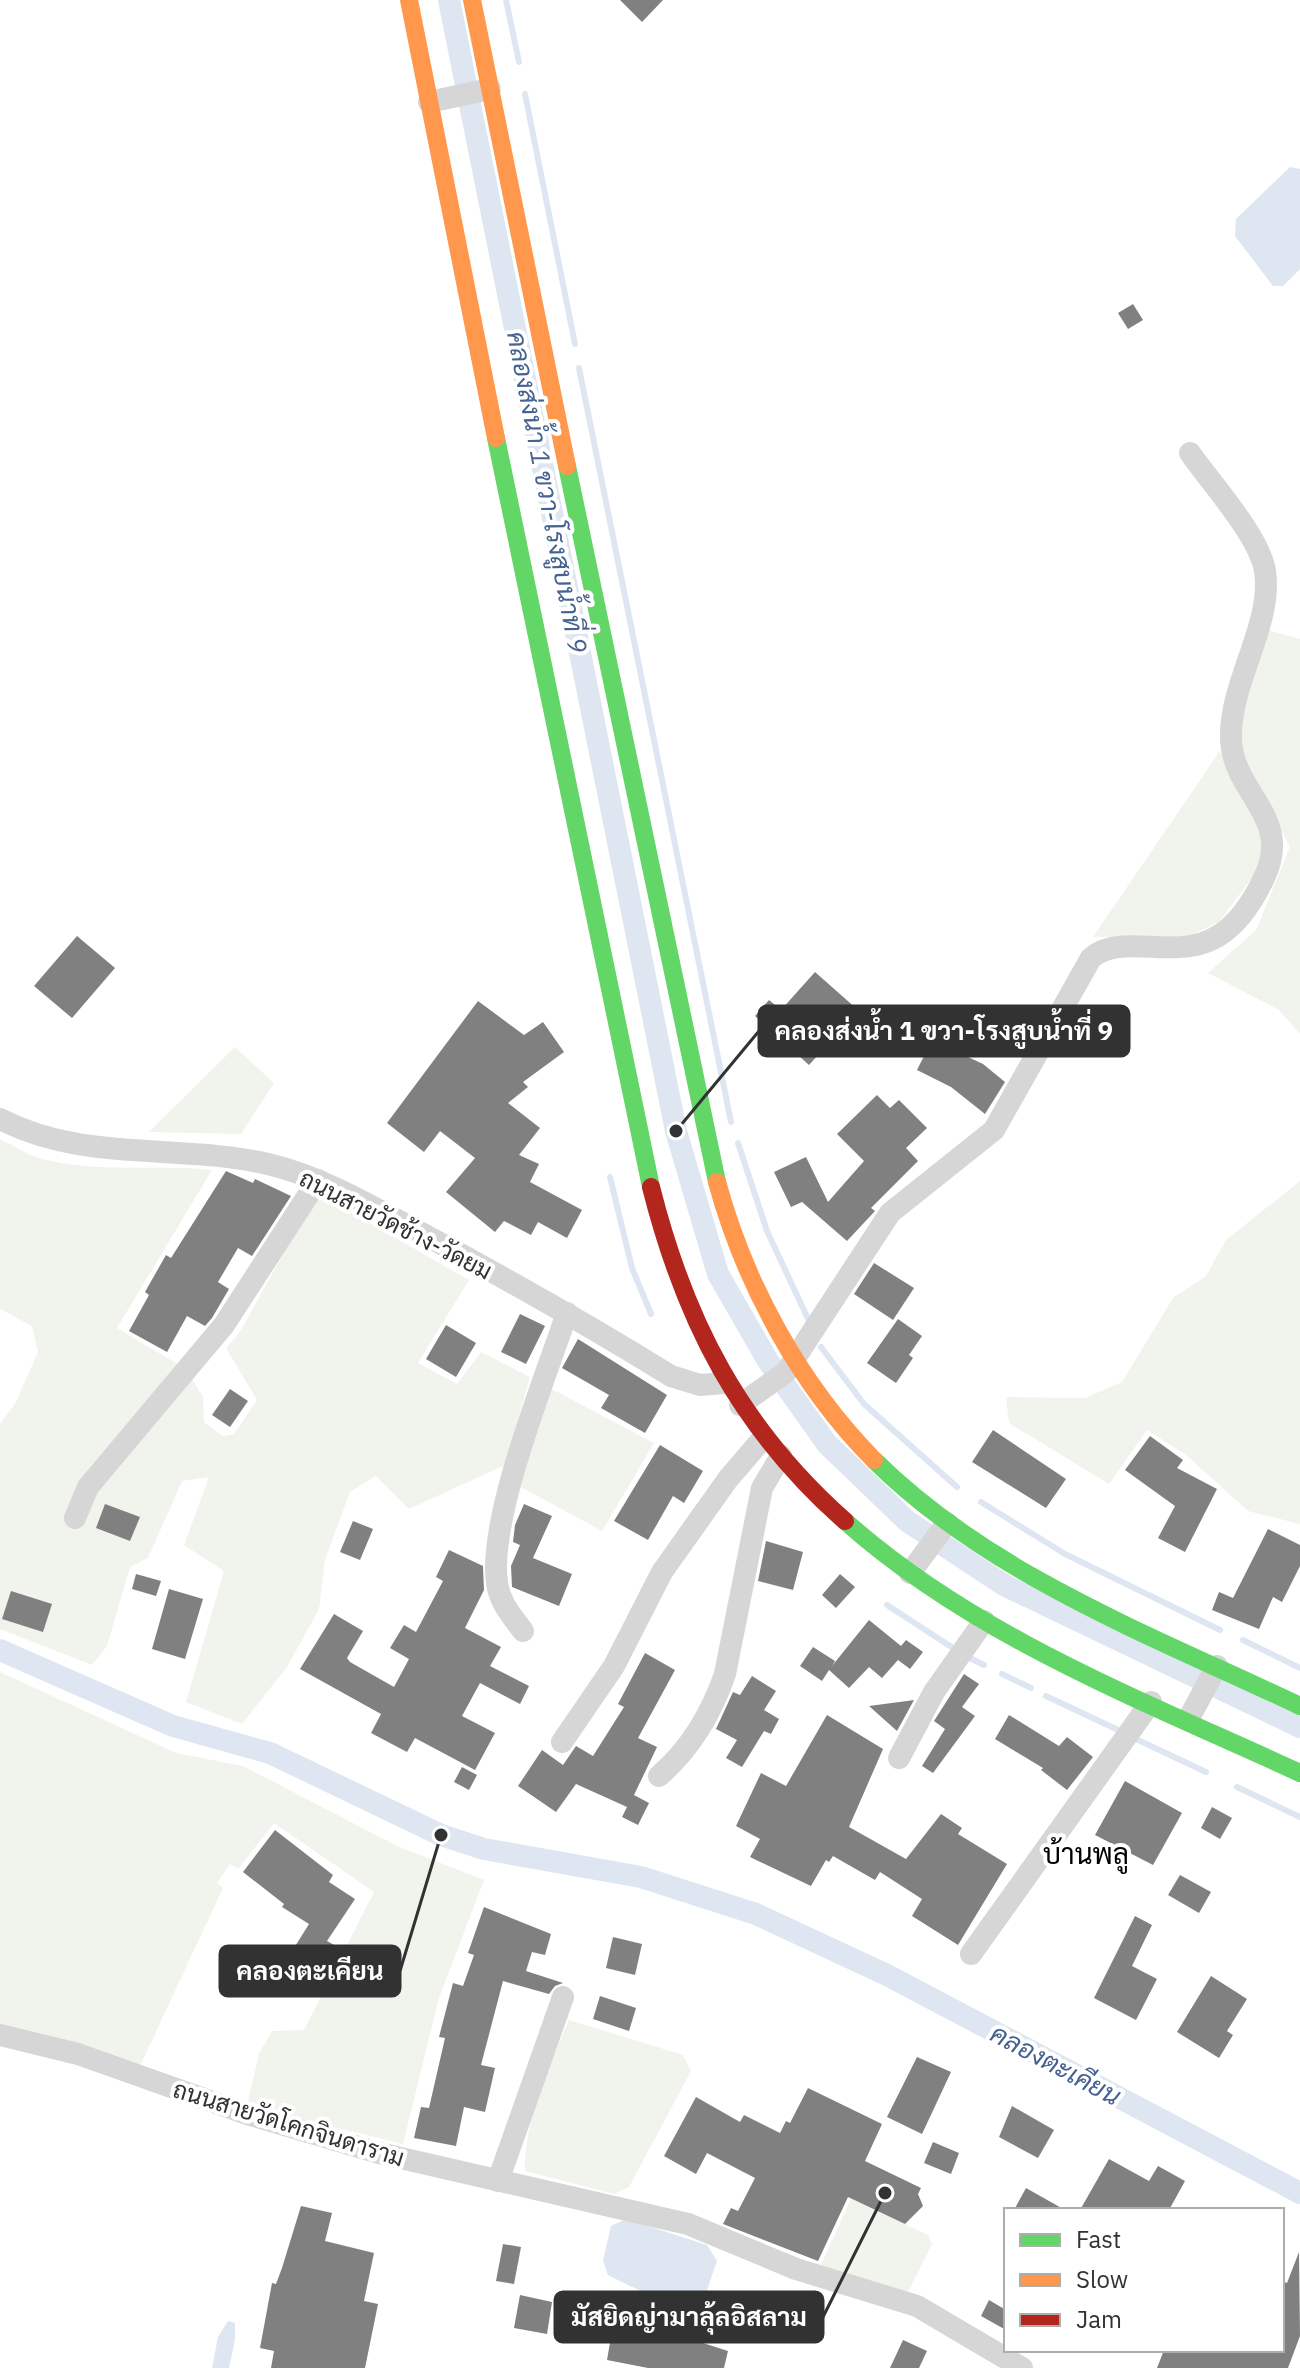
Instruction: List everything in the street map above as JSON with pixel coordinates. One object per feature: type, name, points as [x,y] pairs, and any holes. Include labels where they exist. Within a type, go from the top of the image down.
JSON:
[{"type":"main road","points":[[409,0],[532,619],[653,1200],[678,1278],[724,1383],[764,1437],[843,1519],[916,1564],[984,1621],[1151,1702],[1192,1711],[1300,1773]]},
{"type":"main road","points":[[472,0],[484,90],[706,1143],[719,1198],[739,1253],[790,1367],[844,1429],[943,1529],[1215,1670],[1300,1706]]},
{"type":"street","points":[[429,102],[484,90]]},
{"type":"street","points":[[740,1405],[790,1367],[861,1253],[890,1213],[994,1130],[1091,958],[1101,949],[1121,946],[1175,950],[1210,939],[1228,929],[1253,901],[1271,864],[1274,834],[1234,759],[1230,741],[1239,687],[1262,609],[1265,567],[1249,536],[1190,453]]},
{"type":"street","name":"ถนนสายวัดช้าง-วัดยม","points":[[0,1119],[36,1137],[89,1148],[209,1154],[268,1164],[318,1180],[567,1313],[671,1376],[700,1385],[724,1383]]},
{"type":"street","points":[[75,1518],[88,1487],[224,1325],[318,1180]]},
{"type":"street","points":[[523,1631],[503,1605],[497,1582],[497,1549],[513,1478],[567,1313]]},
{"type":"street","points":[[562,1742],[614,1666],[662,1572],[728,1479],[764,1437]]},
{"type":"street","points":[[659,1776],[694,1740],[717,1699],[725,1674],[762,1488],[769,1470],[781,1456]]},
{"type":"street","points":[[916,1564],[943,1529]]},
{"type":"street","points":[[899,1758],[934,1692],[984,1621]]},
{"type":"street","points":[[1192,1711],[1215,1670]]},
{"type":"street","points":[[971,1954],[1151,1702]]},
{"type":"street","points":[[498,2181],[563,1997]]},
{"type":"street","name":"ถนนสายวัดโคกจินดาราม","points":[[0,2035],[78,2054],[309,2133],[498,2181],[688,2224],[796,2269],[917,2306],[1021,2368]]},
{"type":"shaded area","points":[[1290,167],[1300,169],[1300,269],[1283,286],[1273,286],[1235,236],[1236,219]]},
{"type":"shaded area","points":[[1264,629],[1300,639],[1300,1034],[1279,1010],[1208,973],[1256,930],[1290,847],[1240,753],[1239,716]]},
{"type":"shaded area","points":[[1220,751],[1264,834],[1257,871],[1219,922],[1189,936],[1093,937]]},
{"type":"shaded area","points":[[235,1047],[274,1083],[241,1134],[149,1132]]},
{"type":"shaded area","points":[[0,1139],[34,1156],[60,1163],[212,1170],[117,1328],[186,1369],[203,1397],[204,1422],[223,1436],[234,1434],[257,1400],[226,1348],[240,1332],[313,1200],[328,1199],[469,1280],[418,1363],[457,1384],[481,1352],[530,1377],[505,1465],[409,1509],[376,1476],[350,1492],[325,1560],[319,1609],[287,1667],[242,1724],[186,1702],[224,1571],[184,1545],[209,1477],[182,1481],[148,1558],[130,1567],[107,1646],[92,1665],[0,1629],[0,1424],[15,1404],[38,1352],[32,1326],[0,1309]]},
{"type":"shaded area","points":[[1300,1181],[1300,1524],[1248,1511],[1185,1454],[1147,1430],[1109,1484],[1009,1423],[1006,1397],[1085,1398],[1122,1382],[1173,1298],[1206,1276],[1226,1240]]},
{"type":"shaded area","points":[[548,1387],[654,1443],[602,1531],[517,1485]]},
{"type":"shaded area","points":[[0,1672],[176,1753],[243,1766],[397,1846],[484,1880],[439,1998],[403,2144],[313,2122],[248,2101],[259,2054],[272,2031],[304,2030],[374,1892],[274,1823],[238,1869],[230,1864],[217,1883],[223,1888],[140,2066],[0,2027]]},
{"type":"shaded area","points":[[569,2020],[683,2055],[691,2071],[629,2187],[614,2194],[525,2171],[533,2113]]},
{"type":"shaded area","points":[[851,2199],[928,2235],[932,2244],[907,2294],[819,2269]]},
{"type":"shaded area","points":[[626,2219],[707,2245],[717,2261],[704,2299],[692,2302],[667,2300],[608,2275],[603,2261],[611,2226]]},
{"type":"shaded area","points":[[228,2321],[235,2323],[229,2368],[212,2368],[218,2337]]},
{"type":"building","points":[[620,0],[663,0],[642,22]]},
{"type":"building","points":[[1133,304],[1143,320],[1128,329],[1118,313]]},
{"type":"building","points":[[77,936],[115,968],[72,1018],[34,986]]},
{"type":"building","points":[[815,972],[858,1010],[838,1032],[827,1027],[836,1035],[809,1065],[755,1016],[769,1000],[781,1010]]},
{"type":"building","points":[[478,1001],[524,1035],[543,1022],[564,1052],[523,1082],[528,1087],[508,1103],[540,1128],[519,1155],[539,1164],[530,1182],[582,1210],[567,1238],[538,1222],[531,1235],[504,1221],[495,1232],[446,1192],[475,1158],[440,1131],[424,1152],[387,1123]]},
{"type":"building","points":[[932,1040],[983,1064],[1005,1082],[985,1114],[951,1087],[917,1070]]},
{"type":"building","points":[[877,1095],[890,1108],[899,1100],[927,1128],[906,1148],[918,1161],[871,1208],[875,1211],[847,1241],[802,1202],[791,1207],[774,1172],[806,1157],[828,1202],[864,1161],[837,1134]]},
{"type":"building","points":[[226,1171],[253,1183],[255,1179],[291,1196],[252,1256],[238,1248],[218,1282],[229,1289],[212,1318],[205,1326],[187,1316],[167,1352],[129,1331],[149,1295],[145,1292],[166,1255],[171,1258]]},
{"type":"building","points":[[874,1263],[914,1288],[893,1320],[854,1294]]},
{"type":"building","points":[[520,1314],[545,1326],[526,1364],[501,1352]]},
{"type":"building","points":[[898,1319],[922,1336],[909,1355],[913,1358],[896,1383],[867,1363]]},
{"type":"building","points":[[446,1325],[476,1343],[456,1377],[426,1359]]},
{"type":"building","points":[[578,1339],[667,1395],[645,1433],[601,1408],[609,1395],[562,1368]]},
{"type":"building","points":[[230,1389],[248,1401],[230,1427],[212,1415]]},
{"type":"building","points":[[993,1430],[1066,1479],[1046,1508],[972,1462]]},
{"type":"building","points":[[1150,1436],[1183,1460],[1177,1468],[1217,1489],[1185,1552],[1158,1538],[1175,1506],[1125,1470]]},
{"type":"building","points":[[660,1445],[703,1471],[684,1503],[673,1496],[648,1540],[614,1521]]},
{"type":"building","points":[[105,1504],[140,1517],[130,1541],[96,1528]]},
{"type":"building","points":[[524,1504],[552,1516],[533,1558],[572,1574],[559,1606],[512,1587],[511,1566],[520,1545],[513,1542],[515,1525]]},
{"type":"building","points":[[353,1521],[373,1529],[360,1560],[340,1552]]},
{"type":"building","points":[[1268,1529],[1300,1545],[1300,1566],[1282,1602],[1273,1597],[1259,1629],[1212,1610],[1219,1592],[1233,1598]]},
{"type":"building","points":[[766,1541],[803,1552],[793,1590],[758,1581]]},
{"type":"building","points":[[449,1550],[483,1566],[484,1590],[465,1628],[501,1647],[490,1666],[529,1686],[520,1704],[480,1683],[462,1716],[495,1733],[475,1770],[415,1738],[407,1752],[371,1733],[381,1714],[300,1669],[334,1614],[363,1631],[347,1658],[350,1662],[394,1687],[409,1659],[390,1648],[404,1625],[416,1632],[443,1581],[436,1577]]},
{"type":"building","points":[[136,1574],[161,1581],[156,1596],[132,1589]]},
{"type":"building","points":[[840,1574],[855,1587],[836,1608],[822,1595]]},
{"type":"building","points":[[169,1589],[203,1599],[185,1659],[152,1649]]},
{"type":"building","points":[[11,1591],[52,1604],[43,1632],[2,1619]]},
{"type":"building","points":[[869,1620],[901,1646],[906,1640],[923,1652],[910,1669],[898,1660],[882,1678],[869,1667],[849,1688],[829,1670],[822,1681],[800,1666],[813,1647],[835,1661],[832,1666]]},
{"type":"building","points":[[645,1653],[675,1670],[638,1738],[657,1747],[634,1795],[649,1803],[638,1825],[622,1817],[627,1807],[576,1784],[556,1812],[518,1786],[542,1750],[563,1765],[576,1746],[593,1756],[624,1707],[618,1704]]},
{"type":"building","points":[[964,1674],[979,1684],[962,1707],[975,1716],[933,1773],[922,1766],[945,1729],[934,1721]]},
{"type":"building","points":[[752,1676],[776,1691],[764,1710],[779,1719],[771,1734],[764,1731],[742,1767],[726,1758],[737,1740],[716,1729],[733,1692],[740,1695]]},
{"type":"building","points":[[914,1700],[897,1731],[869,1706],[907,1701]]},
{"type":"building","points":[[827,1715],[883,1749],[849,1827],[906,1859],[941,1814],[962,1828],[958,1834],[1007,1864],[958,1945],[912,1916],[922,1899],[880,1872],[875,1880],[833,1856],[829,1862],[826,1860],[811,1886],[750,1857],[760,1839],[736,1826],[761,1773],[786,1786]]},
{"type":"building","points":[[1009,1715],[1059,1746],[1067,1737],[1093,1757],[1067,1790],[1041,1770],[1043,1768],[995,1739]]},
{"type":"building","points":[[462,1767],[477,1775],[469,1790],[454,1782]]},
{"type":"building","points":[[1125,1781],[1182,1813],[1153,1865],[1095,1835]]},
{"type":"building","points":[[1212,1807],[1232,1818],[1220,1839],[1201,1828]]},
{"type":"building","points":[[275,1830],[333,1875],[329,1882],[355,1899],[327,1941],[336,1946],[319,1974],[289,1956],[309,1924],[282,1907],[284,1904],[243,1872]]},
{"type":"building","points":[[1180,1875],[1211,1892],[1199,1913],[1168,1895]]},
{"type":"building","points":[[484,1907],[551,1934],[545,1955],[532,1952],[526,1971],[563,1983],[555,1986],[549,1994],[503,1981],[481,2065],[495,2068],[485,2112],[464,2107],[456,2146],[414,2138],[421,2107],[429,2108],[445,2038],[439,2037],[453,1983],[463,1986],[474,1955],[468,1953]]},
{"type":"building","points":[[1135,1916],[1152,1925],[1132,1966],[1157,1979],[1136,2020],[1094,1998]]},
{"type":"building","points":[[613,1937],[642,1944],[635,1975],[606,1968]]},
{"type":"building","points":[[1211,1976],[1247,1999],[1227,2031],[1233,2035],[1219,2058],[1177,2032]]},
{"type":"building","points":[[600,1996],[636,2008],[629,2031],[593,2019]]},
{"type":"building","points":[[917,2057],[951,2072],[922,2134],[887,2117]]},
{"type":"building","points":[[808,2088],[882,2124],[865,2161],[921,2188],[918,2194],[923,2206],[905,2224],[848,2197],[818,2261],[723,2224],[731,2208],[738,2211],[755,2178],[707,2153],[696,2174],[664,2156],[696,2097],[740,2122],[744,2115],[780,2133],[786,2121],[790,2123]]},
{"type":"building","points":[[1012,2106],[1054,2130],[1038,2158],[999,2137]]},
{"type":"building","points":[[933,2142],[959,2153],[951,2174],[924,2163]]},
{"type":"building","points":[[1109,2159],[1149,2181],[1158,2166],[1185,2181],[1170,2208],[1081,2208]]},
{"type":"building","points":[[1026,2188],[1061,2208],[1015,2208]]},
{"type":"building","points":[[301,2206],[332,2213],[325,2241],[374,2253],[364,2301],[378,2304],[365,2368],[271,2368],[274,2351],[260,2348],[272,2283],[276,2284]]},
{"type":"building","points":[[503,2244],[521,2247],[514,2284],[496,2281]]},
{"type":"building","points":[[1299,2252],[1300,2336],[1288,2368],[1157,2368],[1163,2352],[1284,2352],[1284,2282],[1287,2283]]},
{"type":"building","points":[[520,2295],[552,2302],[547,2334],[514,2328]]},
{"type":"building","points":[[989,2300],[1004,2309],[1004,2329],[981,2316]]},
{"type":"building","points":[[625,2310],[656,2316],[653,2334],[728,2351],[724,2368],[648,2368],[607,2360],[612,2331],[621,2332]]},
{"type":"building","points":[[903,2340],[927,2351],[919,2368],[890,2368]]},
{"type":"waterway","name":"คลองส่งน้ำ 1 ขวา-โรงสูบน้ำที่ 9","points":[[449,0],[676,1131],[718,1274],[768,1361],[827,1444],[907,1521],[1004,1585],[1300,1727]]},
{"type":"waterway","points":[[506,0],[519,62]]},
{"type":"waterway","points":[[525,94],[575,344]]},
{"type":"waterway","points":[[579,368],[731,1122]]},
{"type":"waterway","points":[[738,1143],[767,1231],[809,1321]]},
{"type":"waterway","points":[[610,1177],[632,1268],[651,1314]]},
{"type":"waterway","points":[[821,1347],[864,1404],[957,1487]]},
{"type":"waterway","points":[[981,1502],[1065,1554],[1220,1630]]},
{"type":"waterway","points":[[887,1605],[953,1648]]},
{"type":"waterway","points":[[1243,1640],[1300,1668]]},
{"type":"waterway","name":"คลองตะเคียน","points":[[0,1650],[173,1726],[270,1753],[441,1835],[484,1849],[641,1877],[756,1914],[887,1975],[1300,2193]]},
{"type":"waterway","points":[[968,1657],[984,1665]]},
{"type":"waterway","points":[[1002,1674],[1031,1688]]},
{"type":"waterway","points":[[1046,1696],[1116,1729]]},
{"type":"waterway","points":[[1136,1739],[1206,1772]]},
{"type":"waterway","points":[[1237,1787],[1300,1817]]},
{"type":"traffic: fast","points":[[496,438],[651,1187]]},
{"type":"traffic: fast","points":[[567,466],[717,1182]]},
{"type":"traffic: fast","points":[[874,1460],[920,1501],[969,1538],[1021,1570],[1131,1628],[1300,1706]]},
{"type":"traffic: fast","points":[[845,1521],[895,1562],[1005,1633],[1063,1664],[1300,1773]]},
{"type":"traffic: slow","points":[[409,0],[496,438]]},
{"type":"traffic: slow","points":[[472,0],[567,466]]},
{"type":"traffic: slow","points":[[717,1182],[743,1258],[778,1331],[822,1399],[874,1460]]},
{"type":"traffic: jam","points":[[651,1187],[681,1283],[721,1370],[775,1449],[845,1521]]},
{"type":"place","name":"คลองส่งน้ำ 1 ขวา-โรงสูบน้ำที่ 9","points":[[676,1131]]},
{"type":"place","name":"คลองตะเคียน","points":[[441,1835]]},
{"type":"place","name":"มัสยิดญ่ามาลุ้ลอิสลาม","points":[[885,2193]]},
{"type":"district","name":"บ้านพลู","points":[[1086,1853]]}]
